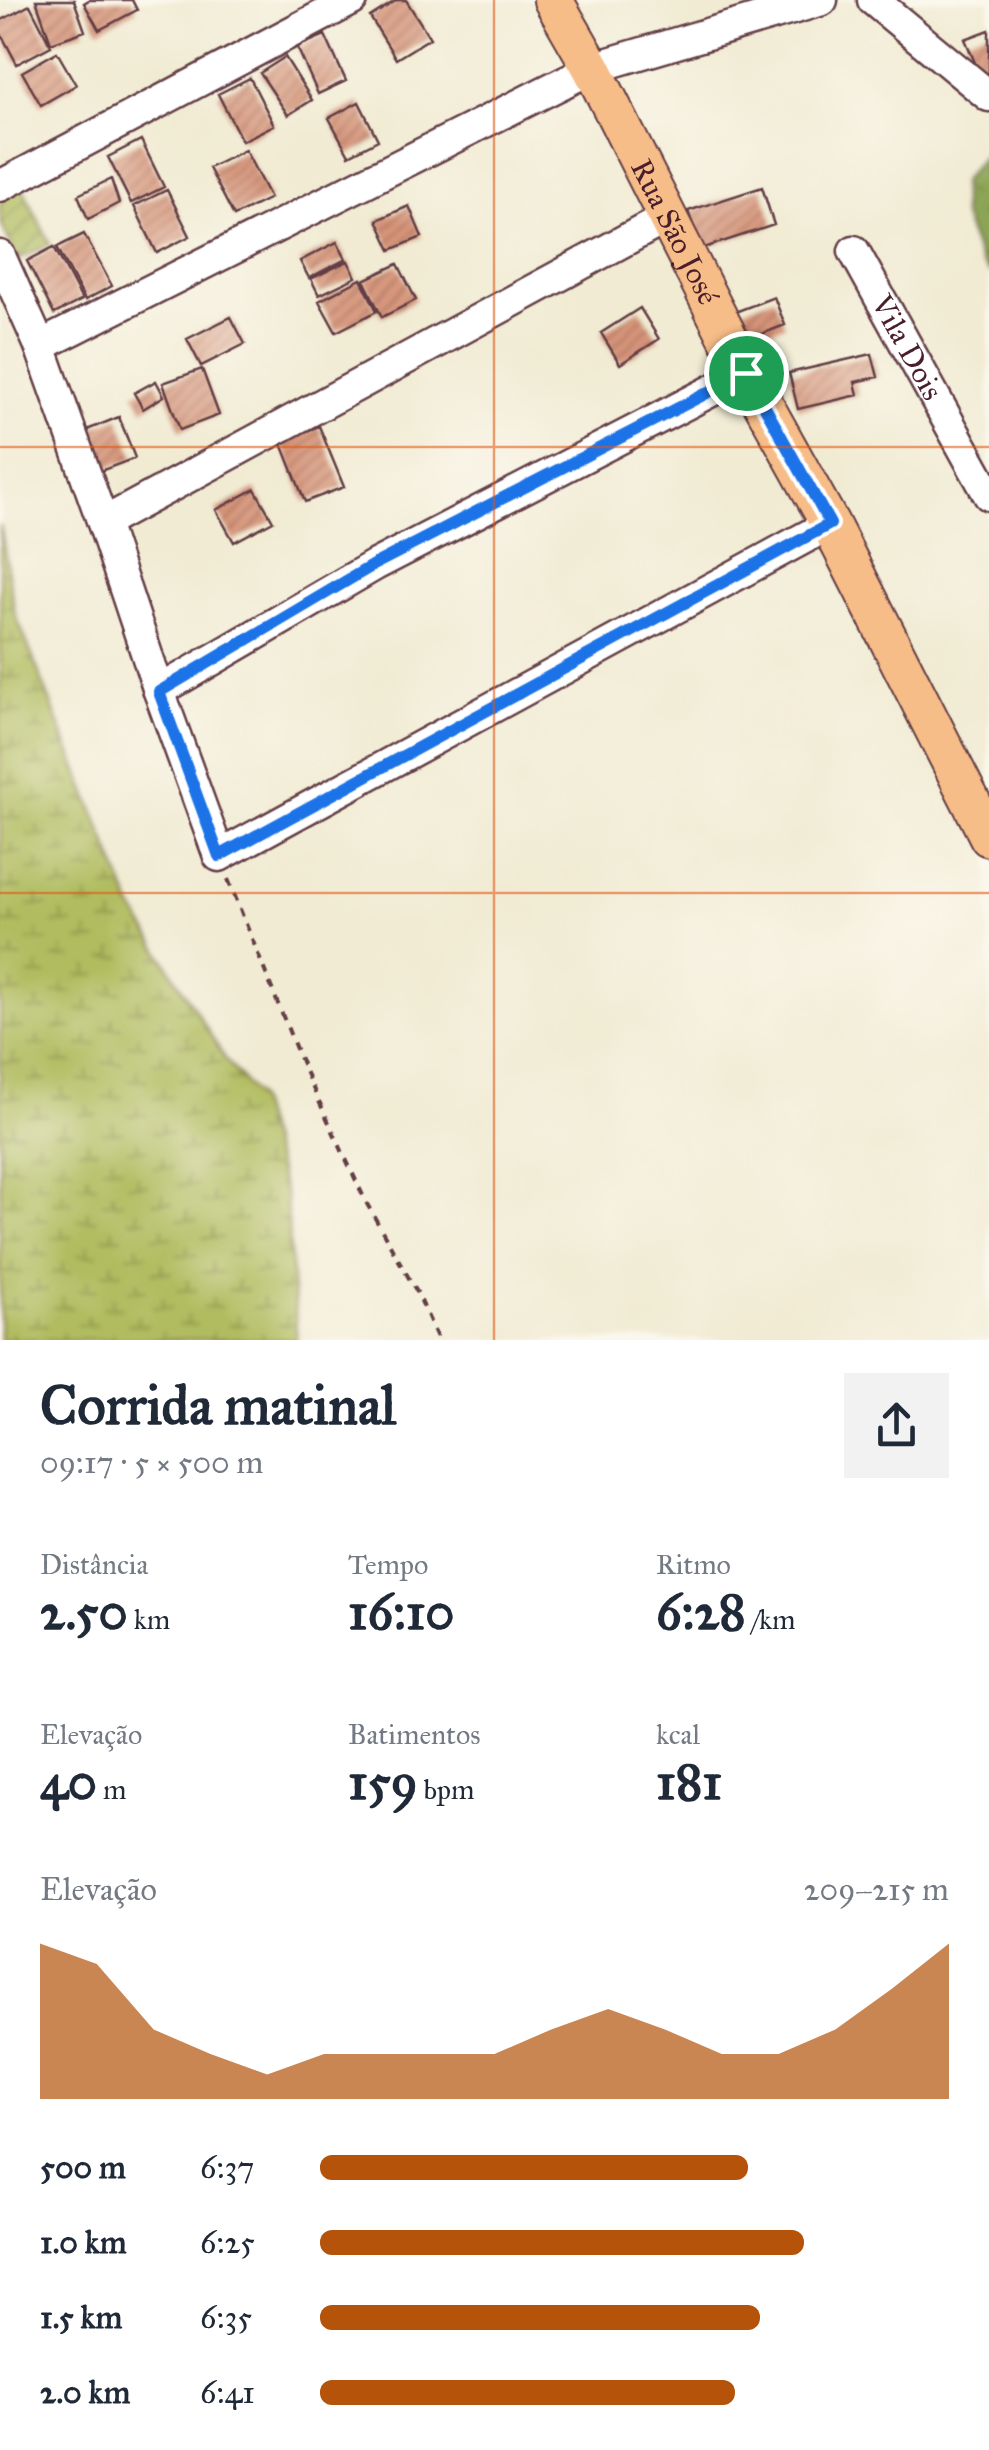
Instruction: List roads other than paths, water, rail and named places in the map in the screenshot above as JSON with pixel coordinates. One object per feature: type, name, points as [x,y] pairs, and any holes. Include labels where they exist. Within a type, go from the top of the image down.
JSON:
[{"type":"main road","name":"Rua São José","points":[[553,0],[592,68],[746,373],[830,524],[989,836]]},
{"type":"street","points":[[0,186],[352,0]]},
{"type":"street","points":[[40,346],[592,68],[822,0]]},
{"type":"street","points":[[873,0],[989,96]]},
{"type":"street","points":[[103,522],[668,217]]},
{"type":"street","name":"Vila Dois","points":[[854,251],[989,495]]},
{"type":"street","points":[[0,256],[40,346],[219,856],[830,524]]},
{"type":"street","points":[[159,692],[375,564],[746,373]]}]
